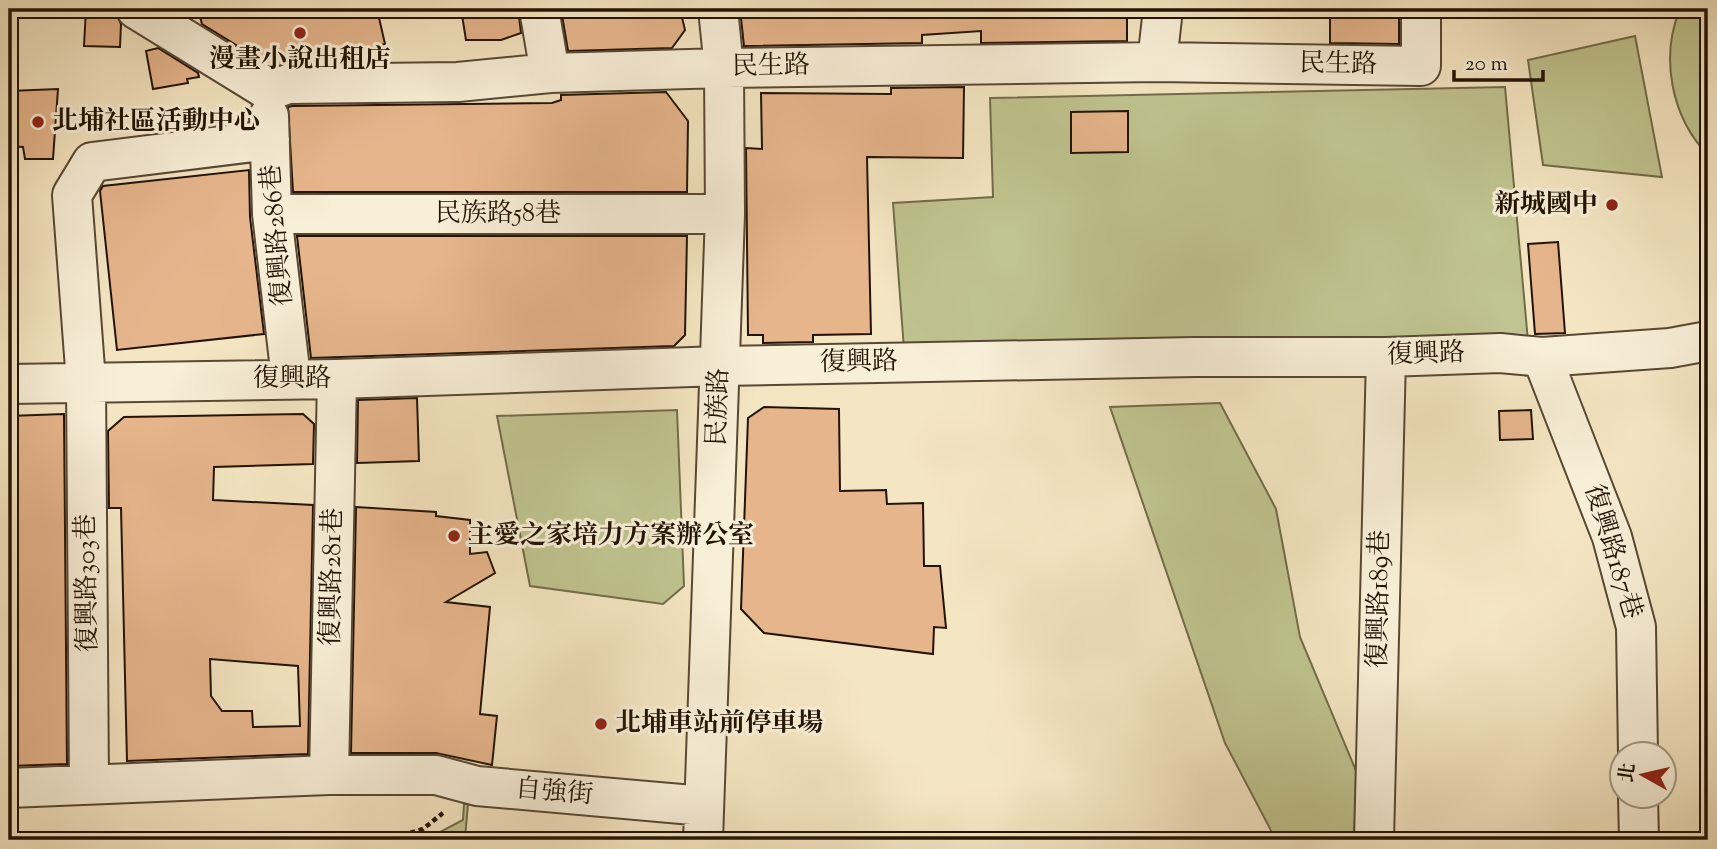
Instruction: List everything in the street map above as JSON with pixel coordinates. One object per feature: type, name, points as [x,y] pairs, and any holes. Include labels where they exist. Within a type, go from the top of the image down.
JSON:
[{"type":"street","points":[[539,9],[550,73]]},
{"type":"street","name":"民族路","points":[[703,823],[725,214],[724,68],[718,9]]},
{"type":"street","points":[[1157,62],[1163,9]]},
{"type":"street","name":"民生路","points":[[269,91],[288,84],[458,82],[550,73],[724,68],[1157,62],[1421,66],[1421,9]]},
{"type":"street","points":[[150,11],[269,91]]},
{"type":"street","name":"復興路286巷","points":[[269,91],[272,214],[291,378]]},
{"type":"street","name":"復興路303巷","points":[[89,783],[86,382],[72,195],[92,162],[270,140]]},
{"type":"street","name":"民族路58巷","points":[[272,214],[725,214]]},
{"type":"street","name":"復興路","points":[[9,384],[337,379],[721,366],[1180,357],[1386,357],[1500,353],[1542,357],[1670,348],[1708,341]]},
{"type":"street","name":"復興路189巷","points":[[1374,840],[1386,357]]},
{"type":"street","name":"復興路187巷","points":[[1542,357],[1612,537],[1636,628],[1638,740]]},
{"type":"street","name":"復興路281巷","points":[[329,775],[337,379]]},
{"type":"street","points":[[9,788],[329,775],[436,775],[477,786]]},
{"type":"street","name":"自強街","points":[[477,786],[703,823]]},
{"type":"street","points":[[1638,810],[1639,840]]},
{"type":"path","name":"自強街","points":[[386,840],[423,829],[477,786]]},
{"type":"green space","points":[[1680,9],[1708,9],[1708,155],[1685,123],[1673,86],[1671,47]]},
{"type":"green space","points":[[1635,36],[1662,177],[1543,165],[1528,60]]},
{"type":"green space","points":[[1505,87],[1528,341],[904,349],[893,203],[993,197],[990,98]]},
{"type":"green space","points":[[1220,403],[1276,509],[1300,637],[1359,778],[1353,840],[1276,840],[1225,743],[1110,407]]},
{"type":"green space","points":[[677,410],[684,586],[663,604],[530,586],[497,416]]},
{"type":"green space","points":[[464,804],[468,804],[465,838],[493,840],[425,840],[463,820]]},
{"type":"building","points":[[86,9],[114,9],[121,24],[120,47],[84,46]]},
{"type":"building","points":[[217,9],[377,9],[385,44],[310,62],[271,67],[251,54],[249,46],[241,48],[202,24],[199,13]]},
{"type":"building","points":[[461,9],[518,9],[521,33],[501,40],[466,40]]},
{"type":"building","points":[[561,9],[680,9],[685,30],[672,48],[568,51]]},
{"type":"building","points":[[740,9],[847,9],[847,14],[924,9],[1127,9],[1127,41],[981,43],[981,31],[922,35],[922,43],[744,46]]},
{"type":"building","points":[[1330,9],[1399,9],[1399,44],[1330,43]]},
{"type":"building","points":[[158,48],[198,73],[199,77],[187,79],[188,83],[153,89],[146,51]]},
{"type":"building","points":[[964,87],[963,158],[867,157],[871,334],[813,335],[813,342],[763,343],[763,335],[748,335],[746,148],[762,149],[761,93],[891,94],[891,88]]},
{"type":"building","name":"北埔社區活動中心","points":[[58,89],[53,159],[25,159],[23,147],[9,146],[9,91]]},
{"type":"building","points":[[666,92],[688,121],[687,192],[293,192],[288,107],[552,103],[561,100],[561,95]]},
{"type":"building","points":[[1128,111],[1128,152],[1071,153],[1071,112]]},
{"type":"building","points":[[249,170],[250,217],[264,334],[117,350],[100,191],[103,186]]},
{"type":"building","points":[[297,236],[687,236],[685,335],[674,346],[311,358]]},
{"type":"building","points":[[1558,242],[1565,333],[1535,334],[1528,244]]},
{"type":"building","points":[[417,398],[419,461],[357,463],[358,400]]},
{"type":"building","points":[[764,407],[839,409],[840,491],[886,490],[887,504],[923,503],[924,566],[940,566],[946,628],[934,627],[933,654],[764,633],[741,609],[748,418]]},
{"type":"building","points":[[1531,410],[1533,439],[1500,440],[1499,411]]},
{"type":"building","points":[[64,414],[67,764],[9,766],[9,416]]},
{"type":"building","points":[[303,414],[314,424],[313,464],[214,467],[213,500],[313,505],[308,754],[127,761],[121,508],[109,508],[108,431],[124,417]],"holes":[[[210,659],[298,666],[300,726],[253,727],[252,711],[222,711],[211,696]]]},
{"type":"building","points":[[356,507],[436,512],[436,516],[470,520],[470,554],[487,552],[495,573],[446,602],[490,607],[480,714],[497,716],[492,765],[436,753],[351,753]]},
{"type":"place","name":"漫畫小說出租店","points":[[300,33]]},
{"type":"place","name":"北埔社區活動中心","points":[[38,122]]},
{"type":"place","name":"新城國中","points":[[1612,205]]},
{"type":"place","name":"主愛之家培力方案辦公室","points":[[454,536]]},
{"type":"place","name":"北埔車站前停車場","points":[[601,724]]}]
